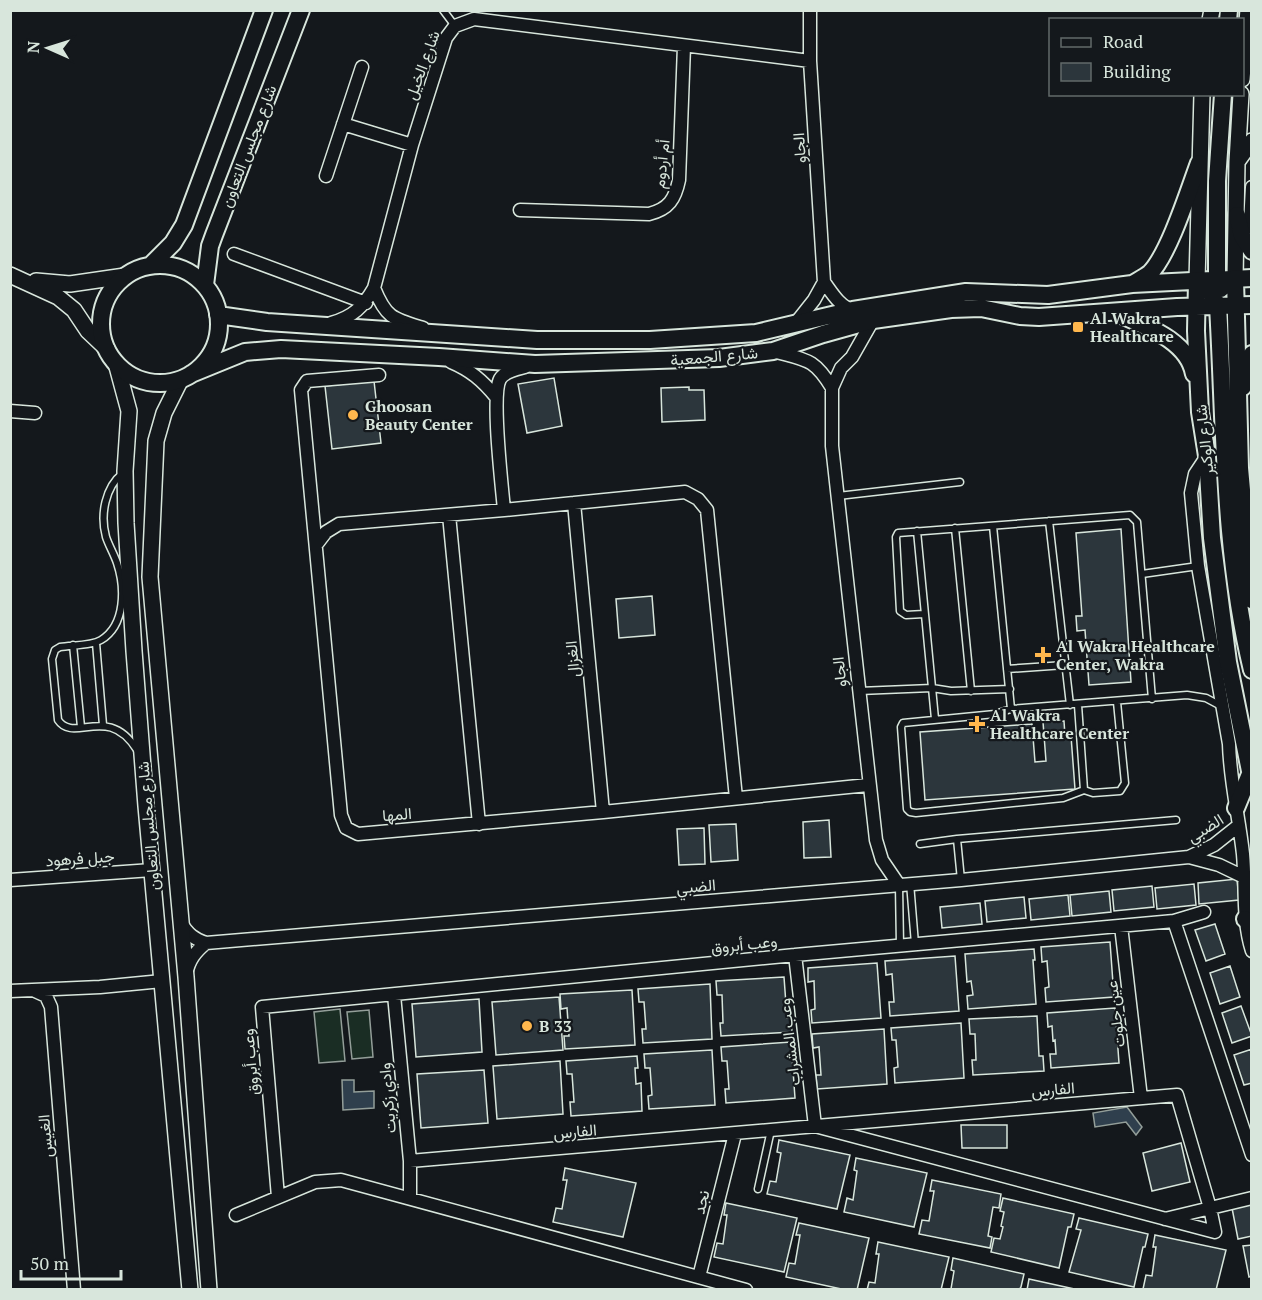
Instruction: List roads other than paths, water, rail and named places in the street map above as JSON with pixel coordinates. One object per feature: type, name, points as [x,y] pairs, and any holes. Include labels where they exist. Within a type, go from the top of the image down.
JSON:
[{"type":"main road","name":"شارع مجلس التعاون","points":[[151,265],[173,243],[184,225],[264,10]]},
{"type":"main road","name":"شارع مجلس التعاون","points":[[205,285],[210,246],[300,10]]},
{"type":"main road","points":[[1223,96],[1217,181],[1225,292],[1230,531],[1245,643],[1251,670]]},
{"type":"main road","points":[[1132,284],[1149,274],[1156,265],[1175,226],[1199,163]]},
{"type":"main road","points":[[1237,215],[1242,236],[1251,251]]},
{"type":"main road","points":[[151,265],[171,266],[189,272],[205,285],[214,299],[218,315],[218,332],[213,349],[204,363],[186,376],[164,383],[146,381],[130,375],[111,356],[102,330],[103,309],[111,291],[125,276],[151,265]]},
{"type":"main road","name":"شارع الجمعية","points":[[218,315],[267,322],[537,340],[650,340],[756,333],[853,310],[966,292],[1048,296],[1132,284],[1197,281],[1225,292]]},
{"type":"main road","name":"شارع الجمعية","points":[[186,376],[245,352],[281,349],[535,364],[719,358],[773,351],[873,320],[951,309],[981,308],[1020,316],[1039,317],[1177,307],[1225,292]]},
{"type":"main road","name":"شارع الوكير","points":[[1225,292],[1248,532],[1251,600]]},
{"type":"main road","name":"شارع الوكير","points":[[1225,292],[1200,412],[1207,456],[1212,538],[1228,663],[1251,778]]},
{"type":"main road","points":[[1113,311],[1184,350],[1193,368],[1200,412]]},
{"type":"main road","points":[[1237,411],[1251,354]]},
{"type":"main road","points":[[1236,808],[1251,778]]},
{"type":"street","name":"الجاو","points":[[810,10],[810,62],[824,282]]},
{"type":"street","points":[[1244,56],[1248,10]]},
{"type":"street","name":"شارع الخيل","points":[[321,326],[346,319],[366,303],[374,288],[412,145],[446,38],[455,26],[474,19],[810,62]]},
{"type":"street","name":"أم أردوم","points":[[520,210],[649,214],[659,212],[669,205],[675,196],[679,180],[684,46]]},
{"type":"street","points":[[326,176],[362,67]]},
{"type":"street","points":[[1197,281],[1203,96]]},
{"type":"street","name":"شارع الوكير","points":[[1225,292],[1237,215],[1241,96]]},
{"type":"street","points":[[343,124],[412,145]]},
{"type":"street","points":[[1237,162],[1251,141]]},
{"type":"street","points":[[1251,187],[1251,228]]},
{"type":"street","points":[[234,254],[366,303]]},
{"type":"street","points":[[10,275],[26,280],[58,297],[74,310],[88,331],[111,356]]},
{"type":"street","points":[[26,280],[70,284],[125,276]]},
{"type":"street","points":[[795,324],[814,300],[824,282],[836,298],[848,309],[853,310]]},
{"type":"street","points":[[374,288],[382,307],[398,320],[444,334]]},
{"type":"street","name":"الجاو","points":[[873,320],[852,357],[841,368],[832,388],[832,446],[868,785],[878,850],[887,868],[905,884]]},
{"type":"street","points":[[773,351],[811,361],[821,370],[832,388]]},
{"type":"street","name":"شارع مجلس التعاون","points":[[111,356],[129,411],[125,471],[126,523],[142,758],[190,1290]]},
{"type":"street","points":[[439,357],[468,369],[483,380],[496,397]]},
{"type":"street","points":[[504,510],[496,397],[501,378],[513,370],[535,364]]},
{"type":"street","name":"المها","points":[[379,375],[307,381],[301,390],[341,815],[346,828],[358,834],[868,785]]},
{"type":"street","name":"شارع مجلس التعاون","points":[[186,376],[164,413],[156,441],[150,577],[186,977],[209,1290]]},
{"type":"street","points":[[10,411],[35,413]]},
{"type":"street","points":[[1207,456],[1195,474],[1191,493],[1198,566],[1229,744],[1232,792],[1236,808],[1251,951]]},
{"type":"street","points":[[316,545],[326,532],[339,524],[684,492],[698,499],[707,510],[736,798]]},
{"type":"street","name":"الغزال","points":[[574,503],[603,812]]},
{"type":"street","points":[[449,514],[479,824]]},
{"type":"street","name":"الضبي","points":[[206,943],[961,880],[1189,857],[1214,845],[1238,826]]},
{"type":"street","name":"الضبي","points":[[1189,857],[1219,865],[1244,878]]},
{"type":"street","name":"جبل فرهود","points":[[10,880],[152,870]]},
{"type":"street","name":"وعب أبروق","points":[[278,1197],[262,1007],[1174,921],[1204,912]]},
{"type":"street","points":[[1174,921],[1251,1155]]},
{"type":"street","points":[[180,922],[186,932],[206,943],[196,952],[189,964],[186,977]]},
{"type":"street","name":"عين جلوت","points":[[1121,926],[1141,1098]]},
{"type":"street","name":"وعب المشراب","points":[[795,955],[815,1126]]},
{"type":"street","points":[[10,991],[100,987],[162,981]]},
{"type":"street","name":"الغيس","points":[[33,990],[45,996],[51,1007],[74,1290]]},
{"type":"street","name":"وادي زكريت","points":[[394,995],[410,1161],[410,1198]]},
{"type":"street","name":"الفارس","points":[[410,1161],[735,1134],[815,1126],[1178,1095],[1215,1232],[815,1126]]},
{"type":"street","name":"نجد","points":[[699,1277],[735,1134]]},
{"type":"street","points":[[236,1215],[315,1182],[341,1180],[746,1290]]},
{"type":"street","name":"الفارس","points":[[1162,1219],[1251,1198]]},
{"type":"lane","points":[[443,10],[455,26]]},
{"type":"lane","points":[[125,471],[113,480],[104,513],[106,537],[119,573],[120,613],[108,635],[96,643],[57,648],[52,654],[52,659],[58,720],[62,725],[68,729],[112,726],[122,731],[133,742],[142,758]]},
{"type":"lane","points":[[838,496],[960,482]]},
{"type":"lane","points":[[924,614],[906,615],[900,610],[896,537],[898,533],[1130,515],[1137,522],[1152,699]]},
{"type":"lane","points":[[1049,521],[1070,705]]},
{"type":"lane","points":[[993,526],[1011,709]]},
{"type":"lane","points":[[955,528],[971,691]]},
{"type":"lane","points":[[917,531],[935,719]]},
{"type":"lane","points":[[1142,574],[1198,566]]},
{"type":"lane","points":[[96,643],[104,725]]},
{"type":"lane","points":[[73,645],[81,728]]},
{"type":"lane","points":[[1007,669],[1065,665]]},
{"type":"lane","points":[[858,691],[932,688],[951,691],[1010,689]]},
{"type":"lane","points":[[1118,702],[1125,783],[1119,791],[1093,793],[1084,790],[1063,798],[910,812],[907,809],[901,727],[903,723],[995,714],[1011,709],[1187,695],[1206,698],[1222,706]]},
{"type":"lane","points":[[1078,705],[1084,790]]},
{"type":"lane","points":[[920,844],[1176,820]]},
{"type":"lane","points":[[957,839],[961,880]]},
{"type":"lane","points":[[900,946],[905,884]]},
{"type":"lane","name":"الجاو","points":[[905,884],[915,944]]},
{"type":"lane","points":[[758,1189],[771,1130]]},
{"type":"water","points":[[342,1080],[354,1080],[354,1092],[374,1091],[374,1108],[343,1110]]},
{"type":"water","points":[[1127,1107],[1142,1127],[1136,1135],[1126,1122],[1095,1127],[1093,1113]]},
{"type":"place","name":"Al Wakra Healthcare","points":[[1078,327]]},
{"type":"place","name":"Ghoosan Beauty Center","points":[[353,415]]},
{"type":"place","name":"Al Wakra Healthcare Center, Wakra","points":[[1043,655]]},
{"type":"place","name":"Al Wakra Healthcare Center","points":[[977,724]]},
{"type":"place","name":"B 33","points":[[527,1026]]}]
